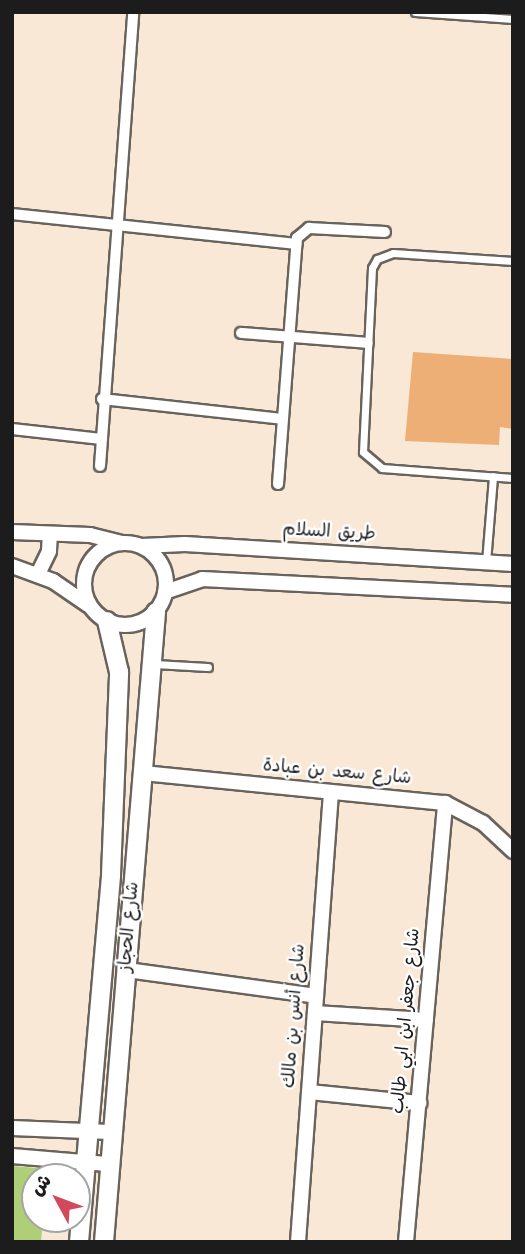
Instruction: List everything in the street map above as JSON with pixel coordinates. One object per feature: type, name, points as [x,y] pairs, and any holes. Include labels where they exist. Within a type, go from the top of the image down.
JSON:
[{"type":"street","points":[[100,466],[102,399],[133,12]]},
{"type":"street","points":[[12,214],[296,244]]},
{"type":"street","points":[[278,484],[296,244],[300,233],[309,228],[385,232]]},
{"type":"street","points":[[240,333],[368,343]]},
{"type":"street","points":[[102,399],[282,419]]},
{"type":"street","points":[[12,429],[101,439]]},
{"type":"street","points":[[12,533],[90,535],[142,546],[159,560],[165,592],[156,612],[137,624],[107,621],[89,605],[38,574],[12,566]]},
{"type":"street","points":[[38,574],[49,551],[50,534]]},
{"type":"street","points":[[89,605],[84,583],[91,561],[121,543]]},
{"type":"street","name":"طريق السلام","points":[[142,546],[185,544],[512,564]]},
{"type":"street","points":[[165,592],[202,579],[513,595]]},
{"type":"street","name":"شارع الحجاز","points":[[104,1242],[107,1164],[127,970],[156,612]]},
{"type":"street","name":"شارع الحجاز","points":[[79,1242],[83,1161],[111,875],[119,690],[116,651],[107,621]]},
{"type":"street","name":"شارع سعد بن عبادة","points":[[143,773],[331,794],[445,803],[483,823],[513,851]]},
{"type":"street","name":"شارع أنس بن مالك","points":[[298,1242],[331,794]]},
{"type":"street","name":"شارع جعفر ابن ابي طالب","points":[[406,1242],[445,803]]},
{"type":"street","points":[[127,970],[316,996]]},
{"type":"street","points":[[315,1013],[426,1020]]},
{"type":"street","points":[[309,1092],[418,1102]]},
{"type":"street","points":[[12,1128],[110,1132]]},
{"type":"street","points":[[12,1156],[107,1164]]},
{"type":"lane","points":[[415,12],[513,19]]},
{"type":"lane","points":[[513,261],[381,256],[372,268],[363,452],[371,463],[382,468],[513,478]]},
{"type":"lane","points":[[486,562],[493,476]]},
{"type":"lane","points":[[512,564],[513,556]]},
{"type":"lane","points":[[150,664],[208,667]]},
{"type":"green space","points":[[12,1166],[21,1167],[21,1233],[42,1233],[41,1242],[12,1242]]},
{"type":"building","points":[[413,352],[513,359],[513,429],[500,427],[499,445],[405,441]]}]
